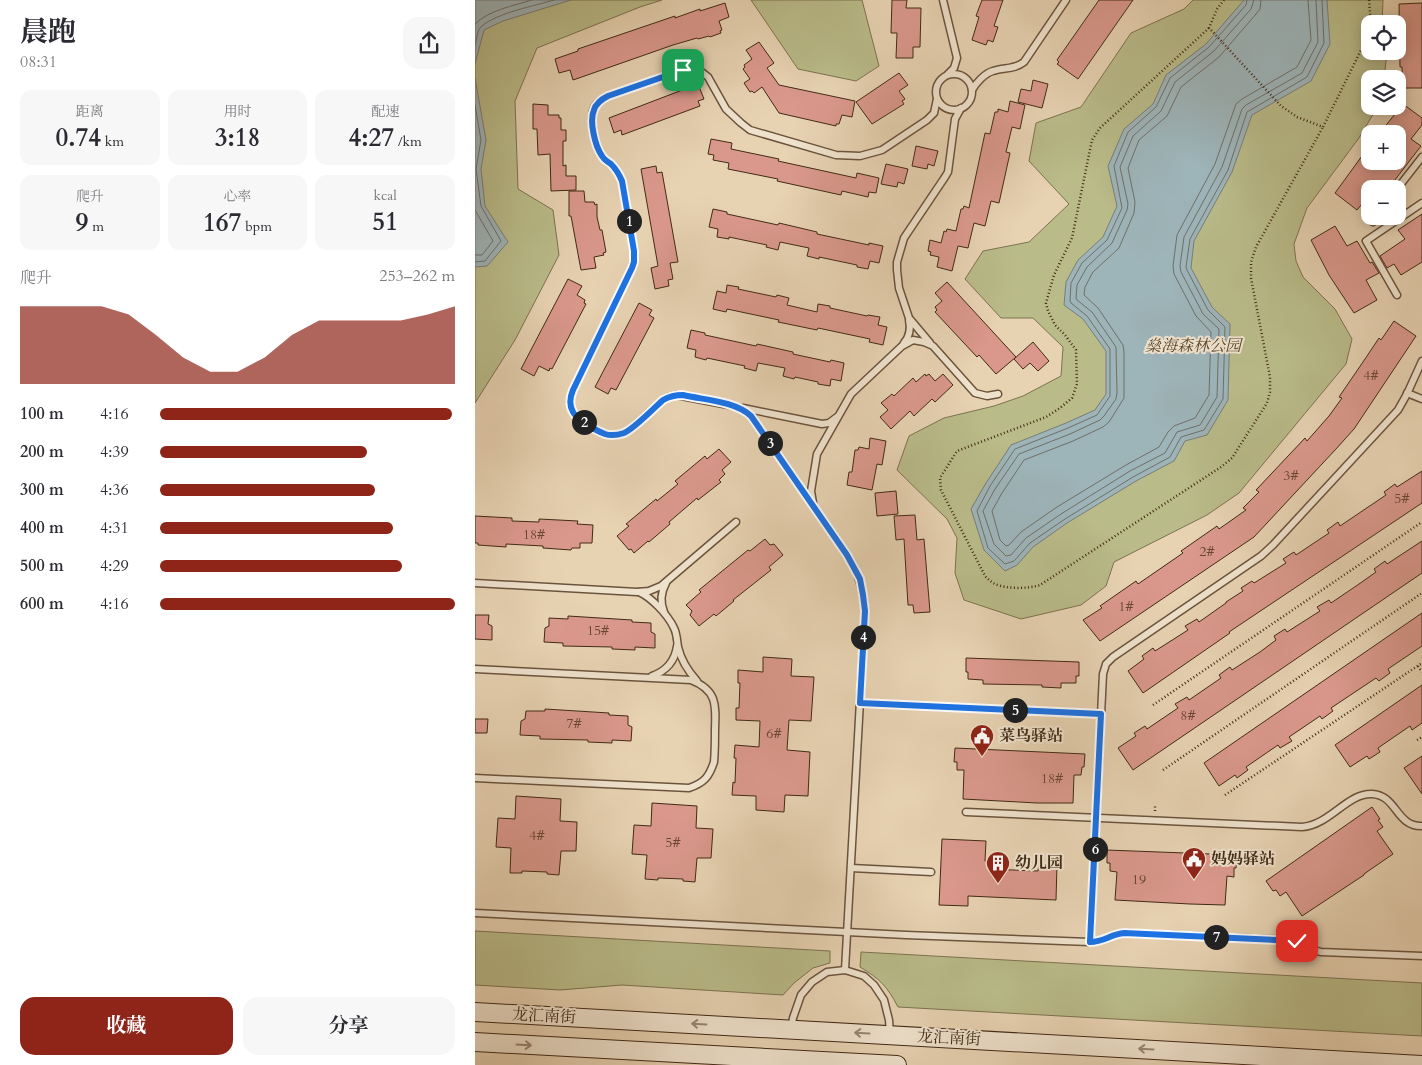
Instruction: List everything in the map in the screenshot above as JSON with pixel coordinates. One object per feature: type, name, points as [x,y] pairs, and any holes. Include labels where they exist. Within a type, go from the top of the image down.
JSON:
[{"type":"main road","name":"龙汇南街","points":[[475,1012],[1422,1065]]},
{"type":"main road","name":"龙汇南街","points":[[475,1042],[897,1065]]},
{"type":"lane","points":[[838,416],[829,423],[822,424],[683,395],[668,396],[626,432],[611,435],[605,434],[573,414],[570,398],[573,390],[634,262],[634,251],[622,181],[617,171],[603,159],[596,144],[592,119],[593,112],[596,105],[608,96],[683,70],[696,70],[708,77],[726,109],[750,130],[836,155],[854,156],[871,154],[895,142],[934,113],[938,82],[951,72],[957,58],[943,0]]},
{"type":"lane","points":[[937,99],[940,104],[949,109],[961,108],[969,101],[975,85],[989,72],[1019,66],[1024,62],[1066,0]]},
{"type":"lane","points":[[947,75],[952,73],[963,76],[971,85],[972,90]]},
{"type":"lane","points":[[814,506],[811,491],[815,458],[838,416],[854,390],[902,346],[909,336],[909,318],[898,280],[898,254],[904,238],[945,178],[949,166],[955,119],[961,108]]},
{"type":"lane","points":[[1404,180],[1422,157]]},
{"type":"lane","points":[[1397,295],[1366,241],[1422,203]]},
{"type":"lane","points":[[909,318],[975,393],[981,396],[998,394]]},
{"type":"lane","points":[[902,346],[913,340],[919,340],[933,346]]},
{"type":"lane","points":[[1090,942],[1103,674],[1108,661],[1267,551],[1398,410],[1422,361]]},
{"type":"lane","points":[[1407,393],[1422,399]]},
{"type":"lane","points":[[734,406],[744,410],[751,416],[847,555],[860,579],[865,611],[845,970]]},
{"type":"lane","points":[[475,583],[637,592],[649,591],[661,586],[736,522]]},
{"type":"lane","points":[[665,616],[662,606],[662,594],[668,580]]},
{"type":"lane","points":[[637,592],[650,599],[675,629],[681,657],[699,684]]},
{"type":"lane","points":[[648,678],[657,675],[667,667],[674,656],[677,642]]},
{"type":"lane","points":[[475,669],[691,680],[706,688],[715,703],[716,712],[714,762],[707,778],[696,786],[689,788],[475,778]]},
{"type":"lane","points":[[966,812],[1309,826],[1322,821],[1357,797],[1377,794],[1389,801],[1399,815],[1409,824],[1422,826]]},
{"type":"lane","points":[[851,868],[931,872]]},
{"type":"lane","points":[[475,913],[1090,942],[1098,942],[1114,934],[1124,933],[1290,940],[1297,941],[1311,950],[1321,952],[1422,956]]},
{"type":"lane","points":[[791,1029],[801,995],[812,982],[827,972],[845,970],[864,976],[874,985],[884,1000],[891,1035]]},
{"type":"path","points":[[1224,0],[1217,9],[1209,28],[1100,128],[1092,140],[1073,238],[1054,275],[1046,303],[1055,325],[1076,350],[1077,384],[1072,398],[1046,417],[957,451],[940,478],[941,490],[985,576],[993,583],[1001,586],[1030,588],[1040,585],[1232,458],[1267,403],[1271,392],[1270,377],[1251,278],[1251,262],[1256,247],[1323,127],[1361,50]]},
{"type":"path","points":[[1369,0],[1370,15]]},
{"type":"path","points":[[1209,28],[1281,106],[1297,116],[1323,127]]},
{"type":"path","points":[[1153,705],[1422,522]]},
{"type":"path","points":[[1163,770],[1422,593]]},
{"type":"path","points":[[1225,795],[1422,663]]},
{"type":"path","points":[[1418,666],[1422,672]]},
{"type":"path","points":[[860,703],[1101,714]]},
{"type":"path","points":[[1417,740],[1422,737]]},
{"type":"green space","points":[[475,0],[662,0],[537,48],[515,101],[518,189],[553,210],[559,255],[515,340],[475,403]]},
{"type":"green space","points":[[751,0],[862,0],[879,66],[856,81],[798,69]]},
{"type":"green space","name":"燊海森林公园","points":[[1193,0],[1383,0],[1382,15],[1361,15],[1361,60],[1386,60],[1385,70],[1361,70],[1361,115],[1373,115],[1367,125],[1361,125],[1359,138],[1307,208],[1294,244],[1296,261],[1303,277],[1335,309],[1352,339],[1346,364],[1239,493],[1207,515],[1114,562],[1106,586],[1081,605],[1021,619],[964,600],[955,573],[957,538],[947,519],[897,470],[909,436],[944,418],[994,406],[1023,396],[1061,376],[1063,347],[1033,318],[1001,318],[965,279],[983,251],[1029,242],[1069,204],[1029,161],[1036,123],[1081,107],[1131,33],[1184,9]]},
{"type":"green space","points":[[475,931],[830,951],[830,963],[813,968],[794,983],[783,995],[622,985],[560,990],[475,985]]},
{"type":"green space","points":[[861,952],[1422,983],[1422,1036],[898,1007],[882,984],[873,975],[860,967]]},
{"type":"water","points":[[475,0],[571,0],[503,21],[484,30],[475,64]]},
{"type":"water","points":[[1244,0],[1327,0],[1330,44],[1311,81],[1252,115],[1232,172],[1194,241],[1191,268],[1212,307],[1230,324],[1228,400],[1207,435],[1185,441],[1174,461],[1136,481],[1067,523],[1033,547],[1017,565],[1005,571],[984,550],[971,509],[1011,445],[1095,410],[1106,394],[1106,351],[1083,319],[1064,305],[1066,282],[1078,260],[1103,237],[1117,206],[1108,166],[1124,129],[1153,104],[1166,75],[1206,44]]},
{"type":"water","points":[[475,78],[486,140],[481,169],[485,206],[508,242],[487,266],[475,267]]},
{"type":"building","points":[[892,0],[907,0],[906,8],[921,8],[920,47],[913,47],[913,58],[896,58],[897,33],[891,33]]},
{"type":"building","points":[[982,0],[1003,0],[994,26],[998,27],[993,42],[988,40],[986,45],[972,40],[979,17],[976,16]]},
{"type":"building","points":[[1099,0],[1133,0],[1078,79],[1057,64],[1059,62],[1057,60]]},
{"type":"building","points":[[725,3],[729,17],[719,21],[721,33],[673,45],[573,80],[570,70],[559,73],[555,59],[578,51],[578,49],[675,16],[675,18]]},
{"type":"building","points":[[1422,3],[1422,88],[1406,88],[1406,70],[1402,70],[1402,67],[1400,67],[1400,60],[1406,60],[1406,15],[1399,15],[1399,4]]},
{"type":"building","points":[[759,42],[774,63],[767,68],[779,85],[855,101],[852,117],[842,115],[839,124],[836,124],[836,126],[779,113],[762,87],[754,93],[750,92],[744,83],[750,79],[743,69],[744,65],[752,59],[746,50]]},
{"type":"building","points":[[899,73],[908,85],[899,91],[905,99],[902,101],[904,104],[872,124],[856,102]]},
{"type":"building","points":[[1033,80],[1048,84],[1042,108],[1018,102],[1021,89],[1031,91]]},
{"type":"building","points":[[698,84],[704,99],[698,101],[700,106],[622,135],[621,130],[614,133],[609,118]]},
{"type":"building","points":[[1010,101],[1025,105],[1020,129],[1012,127],[1006,152],[1010,153],[999,203],[991,201],[985,226],[974,223],[968,248],[958,246],[952,271],[937,267],[939,257],[930,255],[931,252],[928,251],[930,240],[941,243],[944,231],[946,232],[947,229],[956,231],[961,209],[964,206],[969,208],[985,133],[990,134],[995,112],[998,112],[998,109],[1008,112]]},
{"type":"building","points":[[533,104],[548,105],[548,115],[559,115],[559,118],[561,118],[561,130],[566,130],[566,141],[563,141],[563,166],[566,165],[566,176],[576,176],[576,190],[551,191],[550,154],[538,155],[537,129],[533,129]]},
{"type":"building","points":[[1406,106],[1422,118],[1422,125],[1411,139],[1421,146],[1406,166],[1406,125],[1386,125],[1394,115],[1406,115]]},
{"type":"building","points":[[711,139],[732,143],[731,149],[779,159],[778,161],[856,178],[857,173],[879,178],[876,193],[869,192],[868,197],[842,191],[841,195],[728,169],[729,163],[713,160],[714,155],[708,154]]},
{"type":"building","points":[[916,146],[938,151],[934,166],[928,164],[927,169],[912,166]]},
{"type":"building","points":[[1361,157],[1361,170],[1403,170],[1395,180],[1361,180],[1361,205],[1357,210],[1335,193]]},
{"type":"building","points":[[886,164],[908,169],[904,184],[898,182],[897,187],[881,184]]},
{"type":"building","points":[[656,166],[657,173],[662,172],[678,262],[670,263],[673,279],[668,280],[669,286],[655,289],[651,268],[658,266],[641,169]]},
{"type":"building","points":[[569,191],[584,191],[585,202],[597,204],[597,217],[600,230],[602,230],[606,252],[603,253],[604,255],[594,257],[596,268],[581,270],[571,216],[569,216]]},
{"type":"building","points":[[713,209],[727,212],[727,214],[817,232],[817,234],[869,245],[869,243],[883,246],[879,263],[870,261],[868,269],[857,267],[857,265],[807,256],[809,248],[780,242],[778,250],[766,247],[767,245],[729,237],[729,239],[717,237],[718,229],[709,227]]},
{"type":"building","points":[[1422,214],[1422,262],[1401,275],[1394,264],[1387,268],[1380,256],[1405,239],[1398,230]]},
{"type":"building","points":[[1335,226],[1347,246],[1357,241],[1370,263],[1372,262],[1379,273],[1366,280],[1377,300],[1354,313],[1329,275],[1311,240]]},
{"type":"building","points":[[568,279],[582,286],[577,295],[585,300],[584,303],[586,304],[552,369],[550,368],[549,371],[539,366],[534,376],[521,369]]},
{"type":"building","points":[[947,282],[1016,357],[996,374],[979,355],[977,357],[935,312],[937,310],[935,307],[942,301],[935,293]]},
{"type":"building","points":[[727,285],[776,297],[777,295],[789,298],[787,305],[817,312],[818,304],[867,316],[880,317],[878,325],[887,327],[883,345],[869,342],[870,339],[778,322],[779,320],[727,309],[726,312],[713,309],[717,291],[726,293]]},
{"type":"building","points":[[639,303],[652,310],[649,315],[654,318],[616,390],[611,388],[608,394],[595,387]]},
{"type":"building","points":[[1394,321],[1416,336],[1354,429],[1336,449],[1254,537],[1100,641],[1083,620],[1102,608],[1100,606],[1136,581],[1138,584],[1183,553],[1181,551],[1217,526],[1219,529],[1246,510],[1243,508],[1259,492],[1256,490],[1305,438],[1307,441],[1329,416],[1342,398],[1339,397],[1379,338],[1381,340]]},
{"type":"building","points":[[691,330],[705,333],[705,335],[756,346],[757,344],[830,362],[831,360],[844,363],[841,381],[831,379],[830,386],[795,377],[794,379],[783,376],[785,368],[758,363],[756,371],[744,368],[745,366],[695,357],[696,350],[687,348]]},
{"type":"building","points":[[1033,342],[1049,361],[1038,371],[1030,363],[1023,369],[1014,359]]},
{"type":"building","points":[[925,374],[926,376],[929,374],[935,381],[943,374],[953,385],[935,402],[932,399],[914,416],[910,411],[891,429],[880,417],[888,410],[881,403],[892,394],[894,396],[913,378],[916,382]]},
{"type":"building","points":[[870,438],[886,441],[882,465],[877,464],[872,490],[847,485],[849,472],[852,472],[855,450],[858,450],[859,447],[869,449]]},
{"type":"building","points":[[719,449],[731,462],[722,470],[725,474],[719,480],[721,482],[698,500],[697,498],[649,542],[634,553],[631,549],[629,550],[617,536],[629,526],[626,524],[656,499],[657,501],[678,484],[675,481],[705,456],[707,459]]},
{"type":"building","points":[[1422,471],[1422,503],[1229,632],[1143,693],[1128,671],[1144,659],[1142,656],[1153,648],[1155,651],[1188,630],[1185,626],[1197,619],[1199,622],[1243,591],[1241,588],[1252,581],[1254,583],[1286,563],[1283,559],[1294,552],[1296,555],[1329,533],[1327,530],[1338,522],[1340,526],[1386,495],[1384,492],[1395,484],[1397,487]]},
{"type":"building","points":[[896,491],[898,514],[877,516],[875,493]]},
{"type":"building","points":[[915,515],[917,540],[924,539],[930,612],[914,613],[913,605],[908,605],[904,539],[896,540],[894,516]]},
{"type":"building","points":[[475,516],[512,518],[512,521],[539,522],[539,519],[578,521],[577,524],[593,525],[592,543],[580,543],[580,548],[572,548],[571,550],[506,544],[506,547],[478,545],[478,543],[475,543]]},
{"type":"building","points":[[765,539],[770,545],[774,544],[783,555],[769,567],[771,570],[716,616],[714,614],[699,626],[690,615],[692,611],[686,605],[701,592],[699,590],[748,550],[750,551]]},
{"type":"building","points":[[1422,541],[1422,573],[1133,770],[1118,748],[1136,736],[1134,733],[1145,726],[1147,729],[1178,708],[1175,704],[1187,697],[1189,700],[1221,678],[1219,675],[1230,667],[1232,670],[1260,652],[1276,640],[1274,636],[1285,629],[1287,632],[1320,611],[1317,607],[1329,600],[1331,603],[1376,572],[1374,569],[1385,561],[1387,564]]},
{"type":"building","points":[[1422,613],[1422,646],[1388,669],[1390,673],[1379,681],[1376,678],[1331,708],[1333,711],[1322,719],[1320,716],[1289,737],[1292,741],[1280,748],[1278,745],[1246,767],[1248,770],[1237,778],[1235,775],[1219,786],[1204,763]]},
{"type":"building","points":[[475,615],[489,615],[488,624],[492,626],[492,640],[475,639]]},
{"type":"building","points":[[568,616],[651,623],[651,632],[655,634],[655,648],[635,647],[635,650],[612,649],[612,647],[563,646],[563,643],[544,642],[545,628],[549,626],[549,618],[568,619]]},
{"type":"building","points":[[763,657],[792,659],[791,676],[814,677],[811,721],[789,720],[787,750],[810,752],[808,796],[785,795],[784,812],[756,810],[756,796],[732,795],[733,782],[735,783],[735,745],[759,747],[760,721],[736,720],[736,708],[739,708],[740,683],[738,683],[738,670],[763,672]]},
{"type":"building","points":[[966,658],[1079,662],[1079,676],[1076,676],[1076,683],[1061,683],[1061,688],[1042,687],[1042,685],[983,684],[983,680],[968,679]]},
{"type":"building","points":[[1422,685],[1422,723],[1412,730],[1410,726],[1378,748],[1380,752],[1369,759],[1367,756],[1350,767],[1335,745]]},
{"type":"building","points":[[545,709],[628,716],[628,725],[632,727],[631,741],[612,740],[612,743],[588,742],[588,740],[540,739],[540,736],[520,735],[521,721],[525,719],[526,711],[545,711]]},
{"type":"building","points":[[475,719],[488,719],[487,733],[475,733]]},
{"type":"building","points":[[955,748],[1085,754],[1084,767],[1082,767],[1081,775],[1074,775],[1073,803],[963,799],[964,770],[957,770],[957,762],[954,762]]},
{"type":"building","points":[[1422,756],[1422,794],[1404,768]]},
{"type":"building","points":[[516,796],[561,799],[560,821],[577,822],[576,851],[561,851],[559,875],[547,874],[547,872],[522,871],[522,873],[510,873],[511,848],[496,847],[498,818],[515,819]]},
{"type":"building","points":[[652,803],[697,806],[696,828],[713,829],[711,858],[697,858],[695,882],[683,881],[683,879],[645,879],[647,855],[632,854],[634,825],[651,826]]},
{"type":"building","points":[[1372,807],[1383,827],[1377,831],[1393,854],[1302,916],[1286,892],[1280,896],[1276,890],[1273,891],[1266,881]]},
{"type":"building","name":"幼儿园","points":[[942,839],[986,841],[985,861],[988,861],[988,869],[1038,871],[1039,864],[1057,865],[1056,900],[968,896],[968,906],[939,905]]},
{"type":"building","points":[[1107,850],[1237,855],[1236,868],[1234,868],[1234,877],[1227,876],[1225,905],[1115,900],[1117,872],[1110,871],[1110,863],[1107,863]]},
{"type":"place","name":"菜鸟驿站","points":[[982,757]]},
{"type":"place","name":"妈妈驿站","points":[[1194,880]]},
{"type":"place","name":"幼儿园","points":[[998,884]]},
{"type":"route","points":[[683,70],[608,96],[596,105],[593,112],[592,119],[596,144],[603,159],[612,165],[622,181],[634,251],[634,262],[573,390],[570,398],[573,414],[605,434],[611,435],[626,432],[668,396],[683,395],[734,406],[744,410],[751,416],[847,555],[860,579],[865,611],[860,703],[1101,714],[1090,942],[1098,942],[1114,934],[1124,933],[1297,941]]}]
